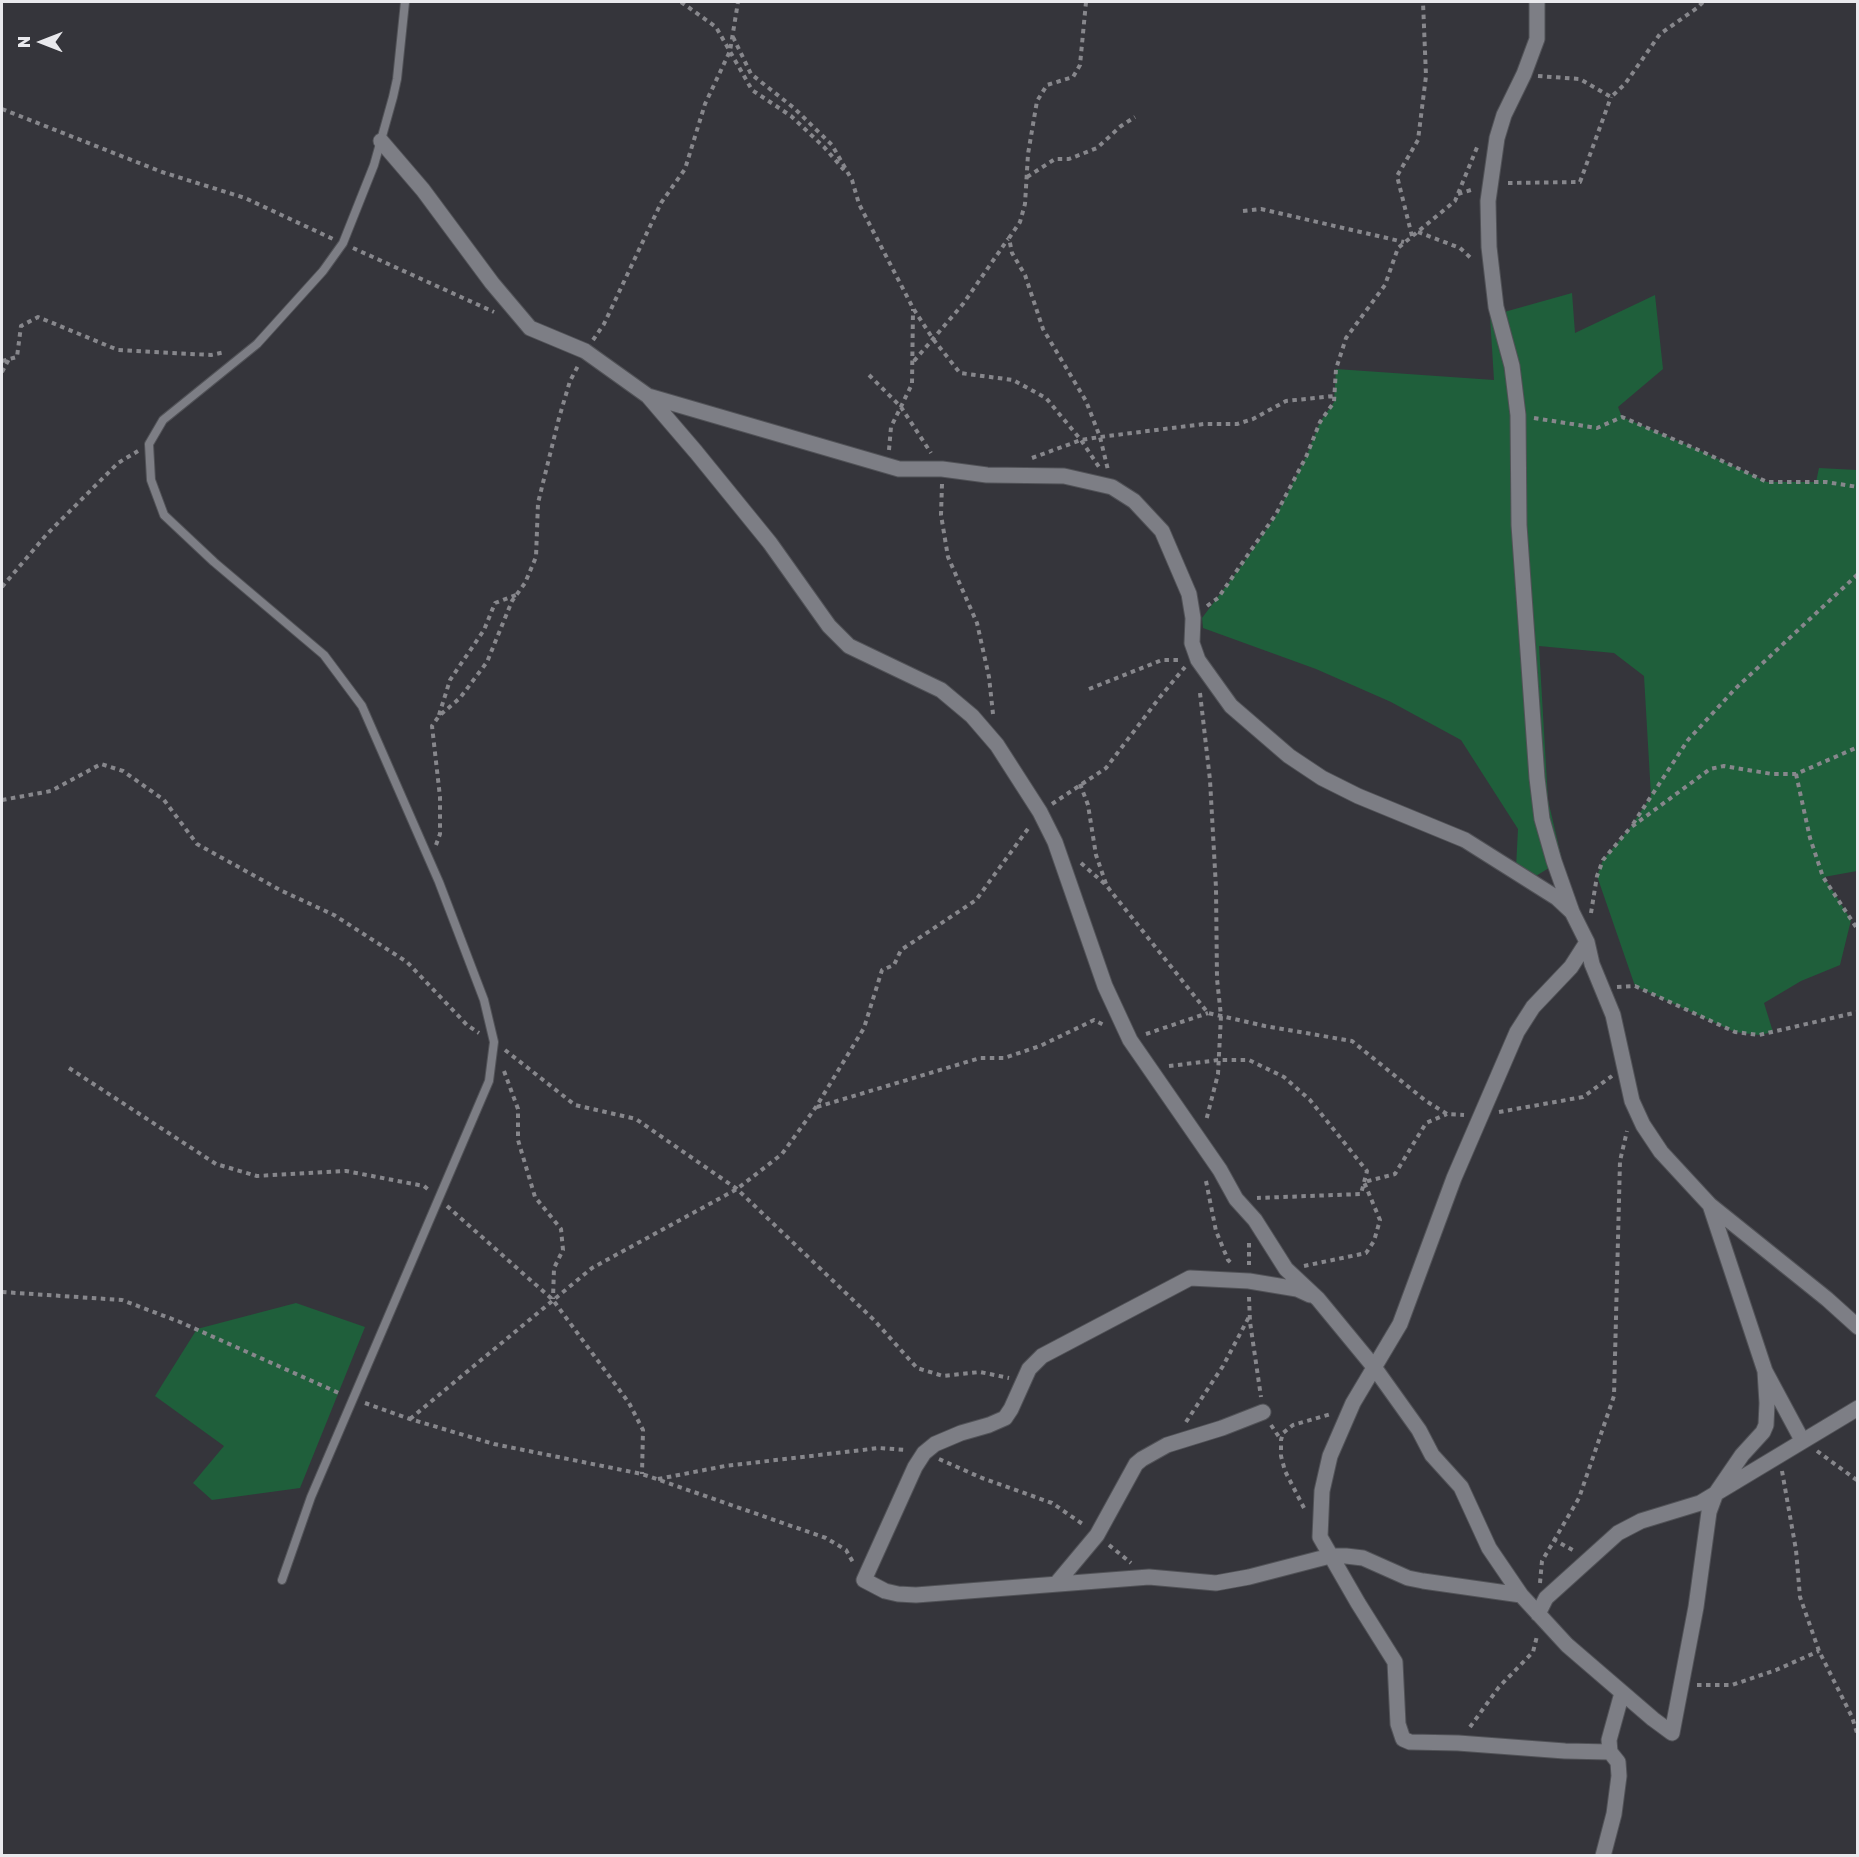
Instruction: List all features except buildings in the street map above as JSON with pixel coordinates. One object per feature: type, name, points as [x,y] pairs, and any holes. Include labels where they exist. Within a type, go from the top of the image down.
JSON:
[{"type":"street","points":[[1537,2],[1537,39],[1524,74],[1504,115],[1497,138],[1488,201],[1492,280],[1496,307],[1512,366],[1518,415],[1519,525],[1542,819],[1572,912],[1587,942],[1592,964],[1613,1016],[1632,1101],[1643,1125],[1661,1152],[1710,1205],[1827,1299],[1857,1327]]},
{"type":"street","points":[[381,141],[423,190],[492,283],[530,328],[585,351],[648,396],[770,543],[835,632],[849,646],[941,690],[972,716],[997,745],[1040,812],[1055,842],[1105,986],[1130,1040],[1200,1142],[1236,1200],[1255,1220],[1286,1269],[1318,1299],[1374,1367],[1419,1430],[1432,1455],[1461,1487],[1489,1548],[1521,1595]]},
{"type":"street","points":[[648,396],[899,469],[942,469],[987,475],[1064,476],[1112,487],[1134,501],[1162,531],[1190,594],[1193,618],[1192,643],[1200,664],[1231,706],[1288,756],[1322,778],[1358,796],[1465,840],[1557,898],[1572,912]]},
{"type":"street","points":[[1587,942],[1571,967],[1525,1018],[1517,1032],[1454,1178],[1400,1324],[1353,1402],[1330,1456],[1324,1474],[1320,1537],[1395,1662],[1398,1724],[1403,1739],[1410,1742],[1610,1752]]},
{"type":"street","points":[[1710,1205],[1765,1371],[1802,1440]]},
{"type":"street","points":[[1318,1299],[1297,1288],[1249,1281],[1190,1278],[1042,1356],[1023,1380],[1005,1418],[935,1444],[924,1453],[915,1467],[864,1580],[885,1591],[898,1594],[1149,1577],[1216,1582],[1249,1577],[1330,1556],[1363,1558],[1408,1578],[1442,1585],[1521,1595],[1541,1607],[1568,1645],[1672,1733],[1696,1606],[1708,1512],[1716,1493],[1766,1425],[1765,1371]]},
{"type":"street","points":[[1541,1607],[1618,1533],[1641,1521],[1700,1503],[1857,1408]]},
{"type":"street","points":[[1056,1584],[1097,1535],[1136,1464],[1167,1445],[1222,1428],[1263,1412]]},
{"type":"street","points":[[1603,1856],[1614,1814],[1619,1776],[1618,1762],[1610,1752],[1609,1740],[1622,1693]]},
{"type":"lane","points":[[282,1580],[310,1497],[489,1081],[494,1042],[484,1000],[430,861],[362,706],[324,655],[214,562],[164,515],[151,480],[149,444],[164,420],[256,344],[323,271],[343,243],[374,165],[397,79],[405,2]]},
{"type":"path","points":[[681,2],[716,27],[752,90],[791,116],[824,147],[852,180]]},
{"type":"path","points":[[913,362],[963,304],[1020,222],[1025,204],[1026,178],[1037,101],[1047,85],[1072,77],[1080,65],[1086,2]]},
{"type":"path","points":[[1412,236],[1397,176],[1418,140],[1426,76],[1423,2]]},
{"type":"path","points":[[1458,194],[1492,183],[1581,182],[1611,97],[1625,84],[1660,34],[1703,2]]},
{"type":"path","points":[[733,37],[751,74],[794,108],[832,145],[852,180],[859,204],[913,308],[933,339],[960,373],[1013,380],[1046,398],[1081,440],[1112,487]]},
{"type":"path","points":[[1524,74],[1581,78],[1611,97]]},
{"type":"path","points":[[2,109],[162,172],[245,198],[499,314]]},
{"type":"path","points":[[1026,178],[1055,159],[1069,159],[1097,148],[1120,126],[1135,117]]},
{"type":"path","points":[[1193,618],[1218,598],[1276,514],[1306,457],[1320,422],[1334,402],[1336,369],[1346,338],[1385,285],[1398,248],[1455,201],[1481,141]]},
{"type":"path","points":[[1243,211],[1261,209],[1405,242]]},
{"type":"path","points":[[1418,232],[1460,248],[1492,280]]},
{"type":"path","points":[[1009,238],[1012,254],[1025,275],[1043,329],[1086,401],[1100,437],[1112,487]]},
{"type":"path","points":[[887,465],[891,428],[912,384],[913,308]]},
{"type":"path","points":[[2,361],[17,357],[21,326],[38,317],[118,350],[211,355],[256,344]]},
{"type":"path","points":[[2,372],[10,359]]},
{"type":"path","points":[[869,375],[901,407],[942,469],[941,515],[948,557],[977,623],[989,677],[997,745]]},
{"type":"path","points":[[1029,460],[1081,440],[1204,424],[1237,424],[1253,419],[1286,401],[1334,396]]},
{"type":"path","points":[[1518,415],[1597,428],[1622,417],[1767,482],[1826,482],[1857,487]]},
{"type":"path","points":[[2,587],[47,534],[118,463],[149,444]]},
{"type":"path","points":[[1587,942],[1597,876],[1603,860],[1630,828],[1688,740],[1735,689],[1857,574]]},
{"type":"path","points":[[438,716],[450,680],[484,630],[495,603],[517,594]]},
{"type":"path","points":[[410,1419],[592,1268],[737,1189],[782,1155],[816,1107],[864,1028],[882,970],[894,965],[901,950],[976,900],[1040,812],[1106,768],[1160,697],[1192,660],[1162,660],[1089,689]]},
{"type":"path","points":[[1200,664],[1199,683],[1210,780],[1216,888],[1217,979],[1221,1016],[1218,1074],[1200,1142]]},
{"type":"path","points":[[430,861],[440,834],[440,797],[432,726]]},
{"type":"path","points":[[1630,828],[1710,769],[1724,766],[1772,774],[1796,774],[1857,747]]},
{"type":"path","points":[[2,800],[51,791],[101,764],[123,771],[164,800],[197,844],[280,890],[334,915],[407,962],[467,1025],[494,1042],[575,1106],[636,1119],[737,1189],[874,1320],[917,1368],[943,1376],[980,1372],[1023,1380]]},
{"type":"path","points":[[1796,774],[1809,838],[1824,877],[1857,930]]},
{"type":"path","points":[[1080,784],[1088,805],[1096,855],[1106,885]]},
{"type":"path","points":[[1055,842],[1106,885],[1208,1013]]},
{"type":"path","points":[[1601,987],[1635,986],[1735,1032],[1759,1035],[1857,1012]]},
{"type":"path","points":[[816,1107],[980,1058],[1004,1058],[1040,1046],[1095,1020],[1130,1040],[1208,1013],[1352,1041],[1426,1101],[1447,1114]]},
{"type":"path","points":[[494,1042],[518,1110],[518,1140],[535,1197],[561,1229],[563,1250],[554,1268],[553,1300]]},
{"type":"path","points":[[1151,1069],[1219,1059],[1249,1060],[1284,1077],[1310,1100],[1367,1171],[1361,1194],[1293,1195],[1236,1200]]},
{"type":"path","points":[[1364,1182],[1395,1174],[1426,1123],[1447,1114],[1481,1115],[1583,1097],[1625,1067]]},
{"type":"path","points":[[69,1068],[216,1164],[257,1176],[346,1171],[424,1186],[553,1300],[629,1403],[639,1421],[643,1430],[642,1474]]},
{"type":"path","points":[[1458,1743],[1499,1688],[1533,1652],[1537,1642],[1541,1607],[1542,1561],[1579,1498],[1614,1396],[1620,1161],[1627,1131],[1626,1120]]},
{"type":"path","points":[[1205,1173],[1216,1231],[1228,1260],[1249,1281]]},
{"type":"path","points":[[1286,1269],[1366,1253],[1374,1241],[1380,1220],[1364,1182]]},
{"type":"path","points":[[1249,1238],[1250,1315],[1263,1412],[1281,1440]]},
{"type":"path","points":[[2,1292],[122,1300],[180,1322],[352,1399],[410,1419],[494,1444],[642,1474],[826,1538],[846,1550],[864,1580]]},
{"type":"path","points":[[1167,1445],[1193,1413],[1223,1366],[1250,1315]]},
{"type":"path","points":[[1320,1537],[1285,1471],[1281,1440],[1283,1433],[1293,1425],[1342,1410],[1353,1402]]},
{"type":"path","points":[[1802,1440],[1857,1481]]},
{"type":"path","points":[[1779,1456],[1796,1550],[1800,1597],[1819,1651],[1852,1717],[1857,1736]]},
{"type":"path","points":[[1682,1683],[1707,1687],[1732,1685],[1776,1670],[1819,1651]]},
{"type":"green space","points":[[1572,293],[1575,333],[1655,295],[1663,369],[1618,407],[1622,417],[1767,482],[1816,482],[1819,468],[1857,470],[1857,871],[1824,877],[1851,920],[1840,965],[1801,981],[1764,1003],[1773,1032],[1759,1035],[1735,1032],[1635,986],[1597,876],[1603,860],[1630,828],[1651,796],[1644,676],[1614,653],[1539,646],[1548,800],[1562,860],[1531,879],[1516,868],[1518,829],[1461,740],[1391,702],[1316,669],[1203,628],[1202,618],[1277,514],[1306,457],[1320,422],[1334,402],[1336,369],[1494,380],[1490,316]]},
{"type":"green space","points":[[296,1303],[365,1327],[300,1488],[212,1500],[193,1483],[224,1446],[155,1396],[197,1329]]}]
